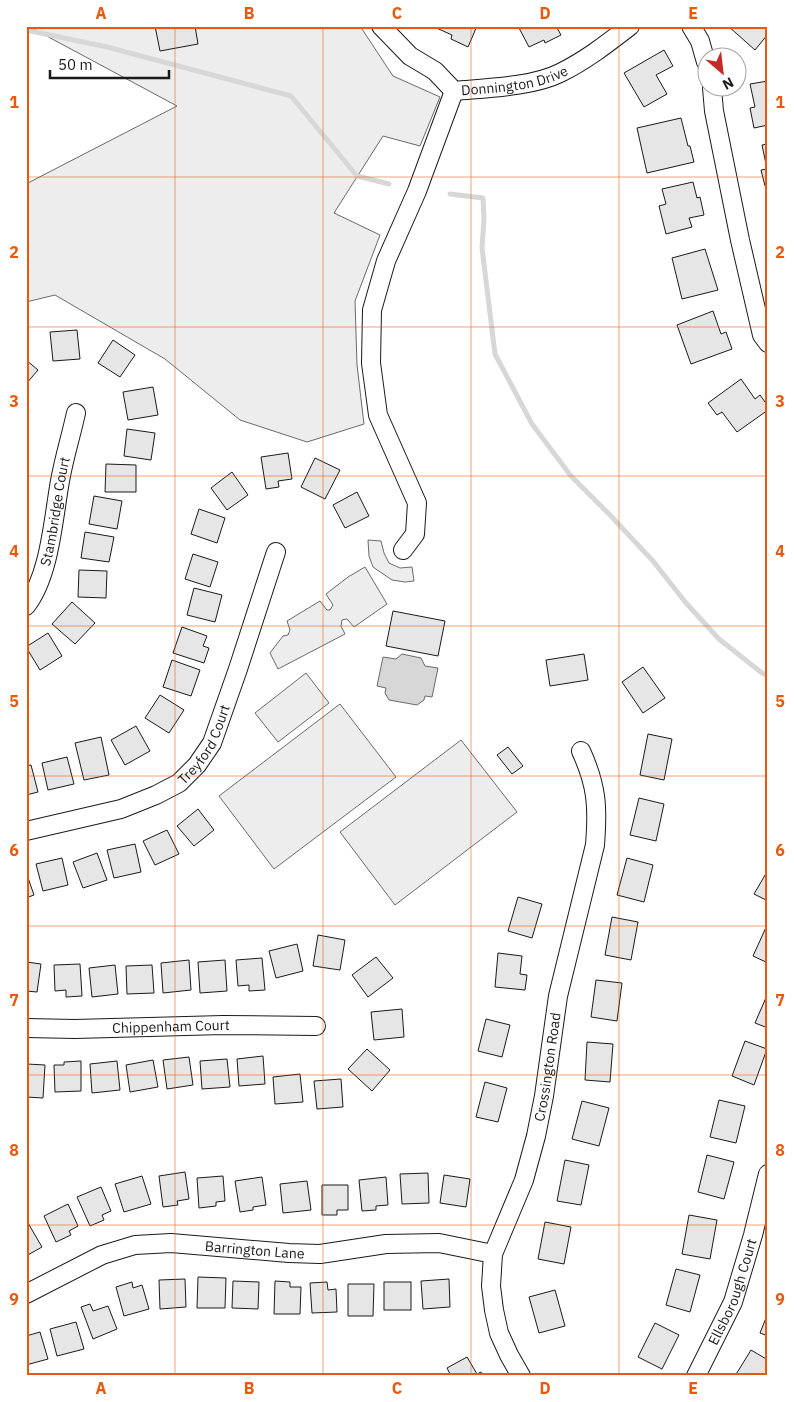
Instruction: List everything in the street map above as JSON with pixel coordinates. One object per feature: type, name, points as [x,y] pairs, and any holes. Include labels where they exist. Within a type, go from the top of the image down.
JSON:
[{"type":"street","name":"Donnington Drive","points":[[381,26],[410,56],[436,71],[454,91],[535,82],[559,74],[595,53],[630,26]]},
{"type":"street","points":[[691,26],[702,48]]},
{"type":"street","points":[[403,550],[416,534],[417,503],[378,414],[371,364],[372,310],[386,261],[417,190],[454,91]]},
{"type":"street","points":[[713,98],[740,240],[762,335],[768,343]]},
{"type":"street","name":"Stambridge Court","points":[[26,606],[38,589],[46,563],[60,478],[76,413]]},
{"type":"street","name":"Treyford Court","points":[[26,831],[121,809],[156,795],[179,783],[197,765],[212,743],[276,552]]},
{"type":"street","name":"Crossington Road","points":[[521,1376],[508,1355],[499,1333],[490,1286],[493,1254],[524,1180],[536,1136],[544,1096],[558,996],[594,845],[597,821],[596,797],[591,774],[581,751]]},
{"type":"street","name":"Chippenham Court","points":[[26,1028],[75,1029],[223,1025],[316,1026]]},
{"type":"street","name":"Ellsborough Court","points":[[696,1376],[733,1302],[767,1185]]},
{"type":"street","name":"Barrington Lane","points":[[26,1294],[102,1255],[135,1245],[171,1242],[288,1253],[320,1254],[386,1244],[439,1243],[493,1254]]},
{"type":"shaded area","points":[[28,26],[360,26],[393,76],[440,97],[420,146],[383,136],[334,213],[380,235],[355,301],[357,365],[364,424],[307,442],[240,420],[165,359],[55,295],[26,302],[26,184],[177,106]]},
{"type":"shaded area","points":[[368,540],[381,541],[389,563],[400,568],[412,567],[414,581],[392,580],[373,567],[369,556]]},
{"type":"shaded area","points":[[365,567],[387,604],[354,627],[347,619],[342,620],[341,626],[345,634],[278,669],[270,653],[283,636],[288,635],[290,630],[287,621],[320,601],[327,610],[330,610],[333,605],[326,594]]},
{"type":"shaded area","points":[[402,654],[421,658],[425,666],[438,668],[432,697],[425,696],[424,700],[417,705],[389,700],[385,693],[386,688],[377,686],[383,657],[396,659]]},
{"type":"shaded area","points":[[306,673],[329,703],[278,742],[255,713]]},
{"type":"shaded area","points":[[340,704],[396,777],[274,869],[219,796]]},
{"type":"shaded area","points":[[461,740],[517,812],[395,905],[340,832]]},
{"type":"building","points":[[155,26],[195,26],[198,44],[160,51]]},
{"type":"building","points":[[432,26],[477,26],[468,47],[451,39],[452,35]]},
{"type":"building","points":[[518,26],[556,26],[561,35],[545,43],[544,40],[529,47]]},
{"type":"building","points":[[728,26],[768,26],[768,34],[755,50]]},
{"type":"building","points":[[664,50],[673,66],[656,75],[667,94],[644,107],[624,73]]},
{"type":"building","points":[[768,81],[768,125],[754,128],[750,108],[755,107],[750,84]]},
{"type":"building","points":[[681,118],[694,162],[647,173],[637,128]]},
{"type":"building","points":[[768,144],[768,185],[765,186],[761,170],[767,169],[762,145]]},
{"type":"building","points":[[693,182],[697,198],[700,197],[704,215],[689,218],[692,227],[666,234],[659,206],[666,204],[662,189]]},
{"type":"building","points":[[705,249],[718,290],[682,299],[672,258]]},
{"type":"building","points":[[713,311],[721,334],[726,332],[732,349],[691,364],[677,325]]},
{"type":"building","points":[[77,330],[80,359],[53,361],[50,332]]},
{"type":"building","points":[[113,340],[135,355],[120,377],[98,363]]},
{"type":"building","points":[[26,360],[38,370],[26,384]]},
{"type":"building","points":[[741,379],[755,399],[760,395],[768,406],[768,410],[737,432],[722,412],[717,415],[708,403]]},
{"type":"building","points":[[153,387],[158,415],[128,420],[123,392]]},
{"type":"building","points":[[127,429],[155,433],[151,460],[124,456]]},
{"type":"building","points":[[288,453],[292,479],[278,481],[279,487],[266,489],[261,457]]},
{"type":"building","points":[[315,458],[340,470],[325,499],[301,487]]},
{"type":"building","points":[[106,464],[136,465],[136,492],[105,492]]},
{"type":"building","points":[[232,472],[248,495],[227,510],[211,488]]},
{"type":"building","points":[[357,492],[369,516],[345,528],[333,505]]},
{"type":"building","points":[[94,496],[122,501],[117,529],[89,524]]},
{"type":"building","points":[[199,509],[225,518],[217,543],[191,534]]},
{"type":"building","points":[[85,532],[114,537],[109,562],[81,558]]},
{"type":"building","points":[[193,554],[218,562],[210,587],[185,579]]},
{"type":"building","points":[[79,570],[107,571],[106,598],[78,597]]},
{"type":"building","points":[[194,588],[222,595],[215,622],[187,615]]},
{"type":"building","points":[[72,602],[95,623],[75,644],[52,624]]},
{"type":"building","points":[[393,611],[445,621],[438,656],[386,646]]},
{"type":"building","points":[[182,627],[207,636],[203,646],[209,648],[204,663],[173,653]]},
{"type":"building","points":[[48,633],[62,656],[40,670],[26,647]]},
{"type":"building","points":[[584,654],[588,680],[550,686],[546,660]]},
{"type":"building","points":[[172,660],[200,670],[191,696],[163,687]]},
{"type":"building","points":[[643,667],[665,698],[643,713],[622,682]]},
{"type":"building","points":[[160,695],[184,710],[169,733],[145,718]]},
{"type":"building","points":[[136,726],[150,751],[125,765],[111,740]]},
{"type":"building","points":[[648,734],[672,739],[664,780],[640,775]]},
{"type":"building","points":[[101,737],[109,775],[84,780],[75,743]]},
{"type":"building","points":[[508,747],[523,766],[512,774],[497,755]]},
{"type":"building","points":[[67,757],[74,784],[48,790],[42,763]]},
{"type":"building","points":[[31,765],[38,792],[26,795],[26,766]]},
{"type":"building","points":[[639,798],[664,804],[656,841],[630,835]]},
{"type":"building","points":[[198,809],[214,830],[194,846],[177,826]]},
{"type":"building","points":[[167,830],[179,854],[155,865],[143,841]]},
{"type":"building","points":[[135,844],[141,872],[114,878],[107,850]]},
{"type":"building","points":[[97,853],[107,880],[83,888],[73,862]]},
{"type":"building","points":[[62,858],[68,885],[43,891],[36,864]]},
{"type":"building","points":[[627,858],[653,865],[644,902],[617,895]]},
{"type":"building","points":[[768,870],[768,901],[754,894]]},
{"type":"building","points":[[26,872],[34,895],[26,898]]},
{"type":"building","points":[[518,897],[542,904],[532,938],[508,931]]},
{"type":"building","points":[[612,917],[638,922],[631,960],[605,955]]},
{"type":"building","points":[[768,923],[768,963],[753,956]]},
{"type":"building","points":[[318,935],[345,940],[340,970],[313,966]]},
{"type":"building","points":[[297,944],[303,971],[276,978],[269,951]]},
{"type":"building","points":[[498,953],[522,956],[520,974],[527,975],[525,990],[495,987]]},
{"type":"building","points":[[376,957],[393,978],[368,997],[352,975]]},
{"type":"building","points":[[262,958],[265,990],[249,991],[249,985],[238,986],[236,960]]},
{"type":"building","points":[[189,960],[191,990],[163,993],[161,963]]},
{"type":"building","points":[[225,960],[227,991],[200,993],[198,962]]},
{"type":"building","points":[[26,962],[41,964],[37,992],[26,991]]},
{"type":"building","points":[[80,964],[82,996],[66,997],[66,990],[55,991],[54,965]]},
{"type":"building","points":[[115,965],[118,994],[92,997],[89,968]]},
{"type":"building","points":[[152,965],[154,993],[127,994],[126,966]]},
{"type":"building","points":[[596,980],[622,983],[617,1021],[591,1017]]},
{"type":"building","points":[[768,993],[768,1028],[755,1023]]},
{"type":"building","points":[[402,1009],[404,1037],[374,1040],[371,1012]]},
{"type":"building","points":[[486,1019],[510,1025],[502,1057],[478,1051]]},
{"type":"building","points":[[745,1041],[767,1049],[754,1085],[732,1076]]},
{"type":"building","points":[[587,1042],[613,1044],[610,1082],[585,1080]]},
{"type":"building","points":[[367,1049],[390,1070],[372,1091],[348,1069]]},
{"type":"building","points":[[263,1056],[265,1084],[239,1086],[237,1059]]},
{"type":"building","points":[[189,1057],[193,1085],[167,1089],[163,1060]]},
{"type":"building","points":[[227,1059],[230,1087],[202,1089],[200,1061]]},
{"type":"building","points":[[153,1060],[158,1087],[130,1092],[126,1065]]},
{"type":"building","points":[[81,1061],[81,1091],[55,1092],[54,1065],[64,1065],[64,1062]]},
{"type":"building","points":[[117,1061],[120,1090],[92,1093],[90,1064]]},
{"type":"building","points":[[27,1064],[45,1065],[43,1098],[26,1097]]},
{"type":"building","points":[[300,1074],[303,1102],[275,1104],[273,1077]]},
{"type":"building","points":[[341,1079],[343,1107],[317,1109],[314,1081]]},
{"type":"building","points":[[485,1082],[507,1088],[498,1122],[476,1117]]},
{"type":"building","points":[[719,1100],[745,1106],[736,1143],[710,1137]]},
{"type":"building","points":[[582,1101],[609,1108],[599,1146],[572,1139]]},
{"type":"building","points":[[707,1155],[734,1162],[724,1199],[698,1192]]},
{"type":"building","points":[[565,1160],[589,1165],[581,1205],[557,1201]]},
{"type":"building","points":[[185,1172],[189,1199],[177,1201],[178,1205],[163,1207],[159,1176]]},
{"type":"building","points":[[428,1173],[429,1203],[402,1204],[400,1174]]},
{"type":"building","points":[[444,1175],[470,1179],[466,1207],[440,1203]]},
{"type":"building","points":[[142,1176],[151,1204],[124,1212],[115,1184]]},
{"type":"building","points":[[223,1176],[225,1201],[216,1202],[216,1206],[199,1208],[197,1178]]},
{"type":"building","points":[[262,1177],[266,1205],[240,1212],[235,1181]]},
{"type":"building","points":[[386,1177],[388,1205],[376,1206],[376,1210],[362,1211],[359,1180]]},
{"type":"building","points":[[307,1181],[311,1210],[283,1213],[280,1184]]},
{"type":"building","points":[[322,1185],[348,1185],[348,1210],[337,1210],[337,1215],[322,1215]]},
{"type":"building","points":[[101,1187],[111,1211],[102,1215],[104,1220],[90,1226],[77,1197]]},
{"type":"building","points":[[68,1204],[78,1226],[69,1231],[71,1235],[56,1242],[44,1216]]},
{"type":"building","points":[[689,1215],[717,1220],[710,1259],[682,1254]]},
{"type":"building","points":[[545,1222],[571,1227],[564,1264],[538,1259]]},
{"type":"building","points":[[28,1223],[42,1247],[26,1256],[26,1224]]},
{"type":"building","points":[[676,1269],[700,1275],[690,1312],[666,1305]]},
{"type":"building","points":[[198,1277],[226,1278],[225,1308],[197,1308]]},
{"type":"building","points":[[185,1279],[186,1307],[160,1309],[159,1280]]},
{"type":"building","points":[[449,1279],[450,1307],[423,1309],[421,1281]]},
{"type":"building","points":[[233,1281],[259,1282],[258,1309],[232,1308]]},
{"type":"building","points":[[275,1281],[290,1282],[290,1287],[301,1287],[300,1314],[274,1314]]},
{"type":"building","points":[[132,1282],[133,1288],[142,1285],[149,1309],[124,1316],[116,1287]]},
{"type":"building","points":[[327,1282],[328,1290],[336,1289],[337,1312],[312,1313],[310,1283]]},
{"type":"building","points":[[384,1282],[411,1282],[411,1310],[384,1310]]},
{"type":"building","points":[[348,1284],[374,1284],[373,1316],[348,1316]]},
{"type":"building","points":[[555,1290],[565,1326],[539,1333],[529,1297]]},
{"type":"building","points":[[90,1304],[93,1311],[108,1306],[117,1329],[93,1339],[81,1307]]},
{"type":"building","points":[[768,1313],[768,1336],[760,1333]]},
{"type":"building","points":[[76,1322],[84,1349],[57,1356],[50,1329]]},
{"type":"building","points":[[655,1323],[679,1335],[662,1369],[638,1357]]},
{"type":"building","points":[[40,1332],[48,1359],[26,1365],[26,1336]]},
{"type":"building","points":[[751,1350],[768,1360],[768,1373],[766,1376],[735,1376]]},
{"type":"building","points":[[467,1357],[477,1374],[481,1372],[483,1376],[451,1376],[447,1368]]},
{"type":"waterway","points":[[26,30],[107,47],[291,96],[357,176],[389,184]]},
{"type":"waterway","points":[[450,194],[483,198],[482,248],[495,354],[532,424],[571,476],[653,561],[686,603],[719,639],[768,676]]}]
